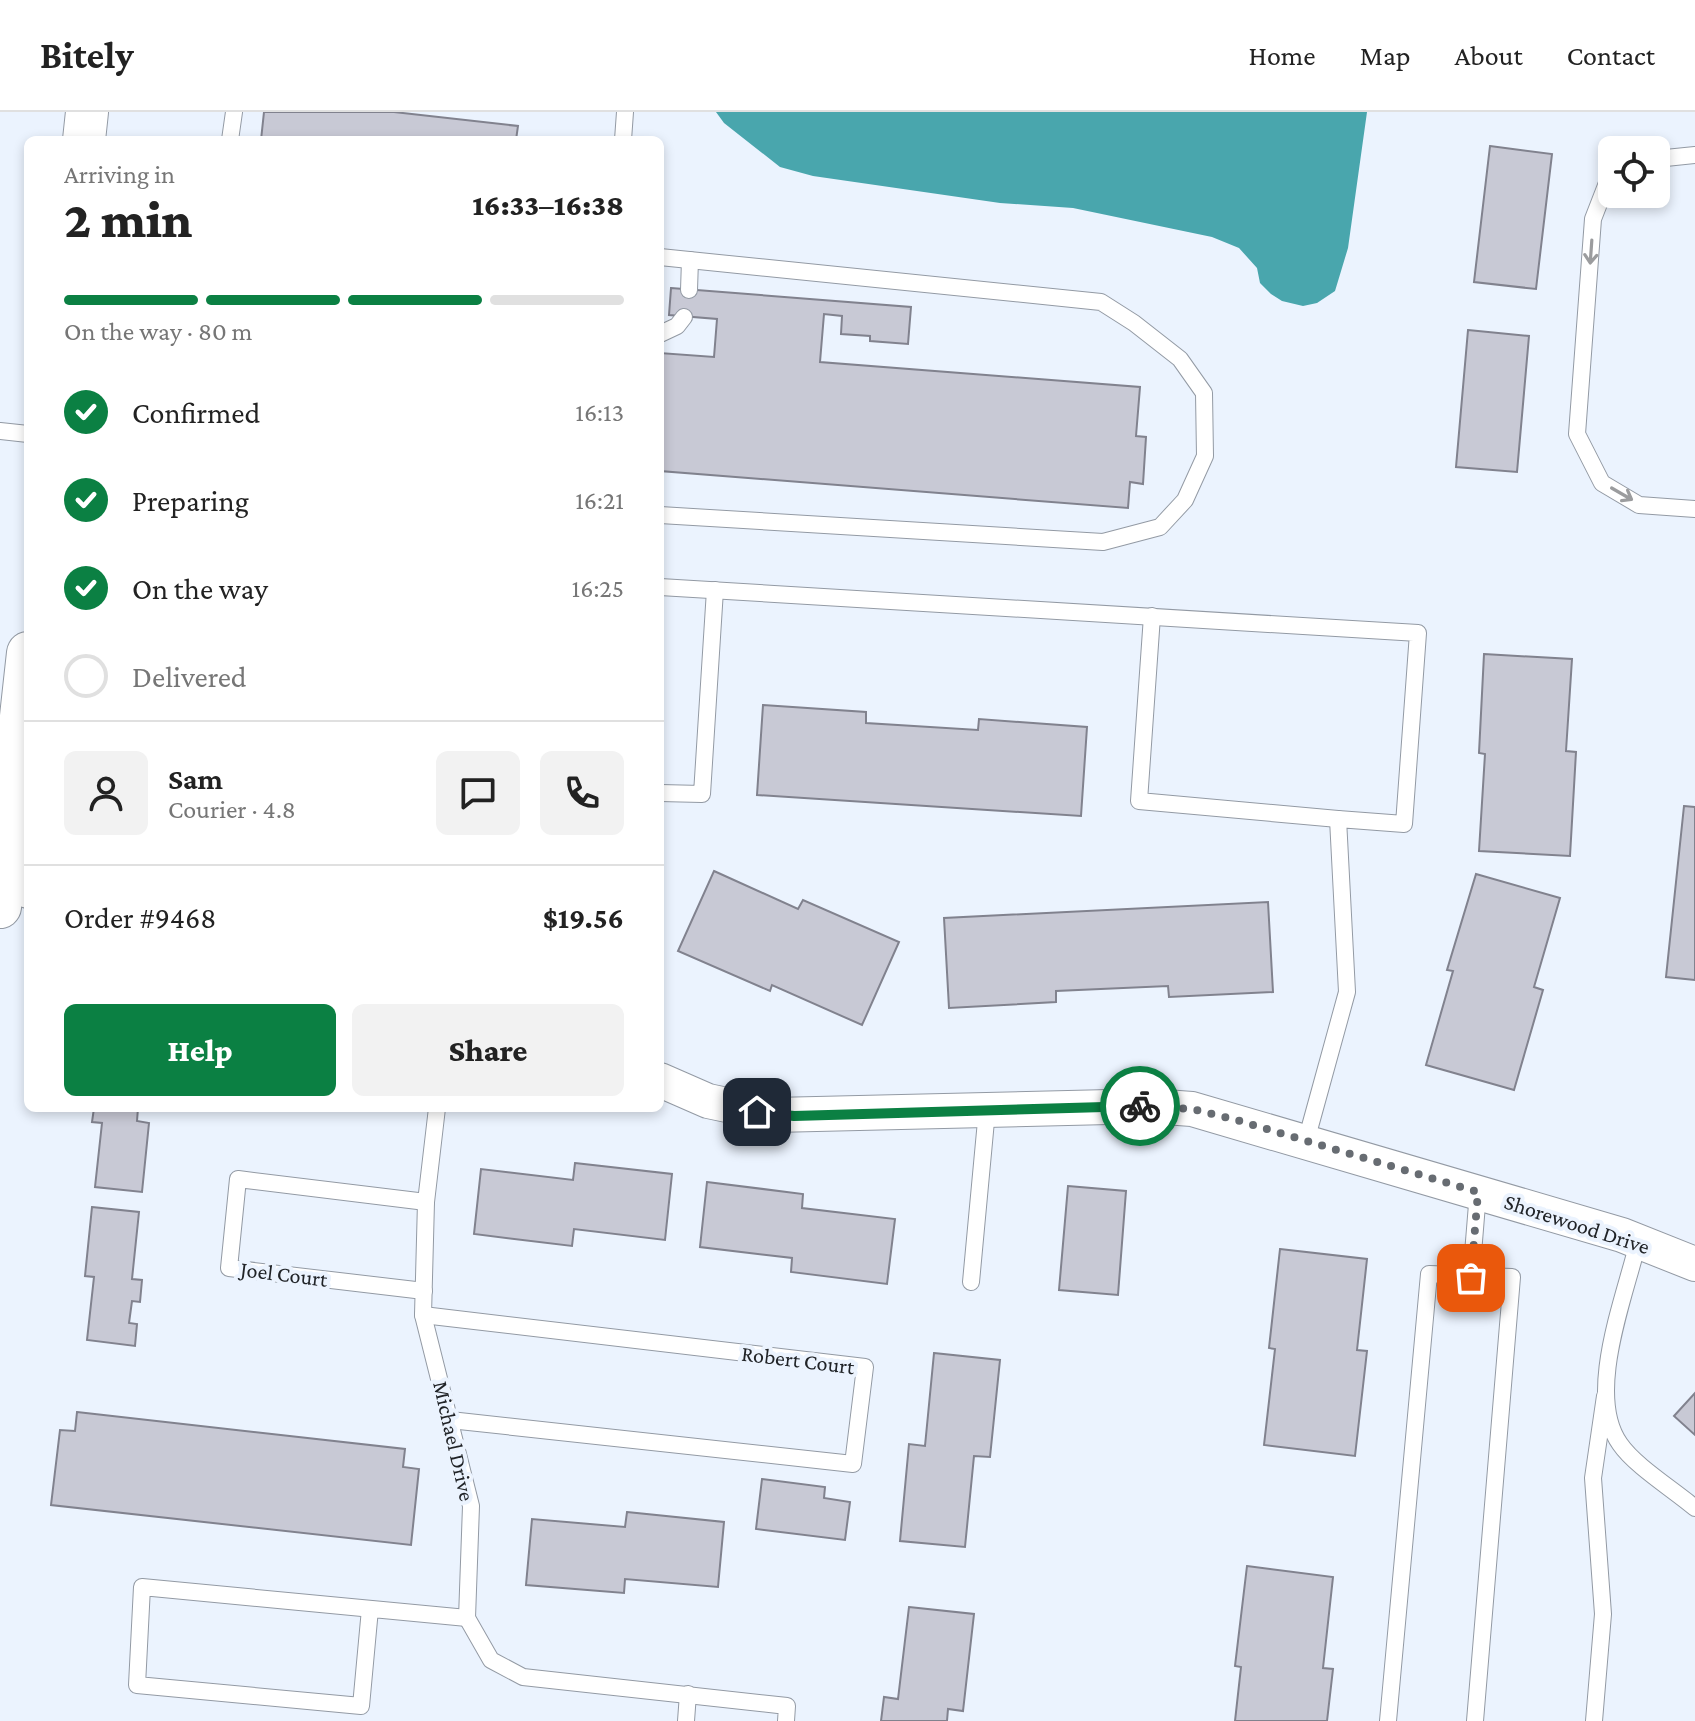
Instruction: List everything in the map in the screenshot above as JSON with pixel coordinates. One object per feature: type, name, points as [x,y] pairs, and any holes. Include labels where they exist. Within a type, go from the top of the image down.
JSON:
[{"type":"street","points":[[84,136],[87,112]]},
{"type":"street","points":[[12,880],[24,710]]},
{"type":"street","name":"Shorewood Drive","points":[[664,1082],[708,1101],[774,1115],[1151,1106],[1192,1109],[1478,1192],[1638,1242],[1695,1264]]},
{"type":"lane","points":[[231,136],[234,112]]},
{"type":"lane","points":[[623,136],[625,112]]},
{"type":"lane","points":[[1670,158],[1695,155]]},
{"type":"lane","points":[[1598,206],[1593,219],[1577,434],[1602,483],[1639,505],[1695,509]]},
{"type":"lane","points":[[664,257],[1101,302],[1180,359],[1204,393],[1205,456],[1185,500],[1160,527],[1130,538],[1103,542],[664,515]]},
{"type":"lane","points":[[689,290],[690,260]]},
{"type":"lane","points":[[664,332],[677,326],[684,317]]},
{"type":"lane","points":[[0,431],[24,434]]},
{"type":"lane","points":[[664,587],[1152,616],[1418,633],[1404,824],[1139,801],[1152,616]]},
{"type":"lane","points":[[664,793],[702,794],[715,590]]},
{"type":"lane","points":[[1306,1141],[1347,992],[1338,819]]},
{"type":"lane","points":[[971,1282],[987,1110]]},
{"type":"lane","name":"Michael Drive","points":[[437,1112],[426,1202],[423,1315],[471,1506],[467,1618]]},
{"type":"lane","name":"Joel Court","points":[[424,1291],[229,1268],[238,1179],[426,1202]]},
{"type":"lane","points":[[1471,1278],[1478,1192]]},
{"type":"lane","points":[[1594,1721],[1603,1614],[1593,1478],[1608,1364],[1638,1242]]},
{"type":"lane","points":[[1388,1721],[1429,1274],[1471,1278],[1512,1277],[1475,1721]]},
{"type":"lane","name":"Robert Court","points":[[423,1315],[865,1367],[853,1464],[450,1420]]},
{"type":"lane","points":[[1605,1396],[1607,1421],[1621,1447],[1695,1508]]},
{"type":"lane","points":[[370,1609],[361,1706],[137,1685],[142,1587],[467,1618],[491,1660],[523,1677],[688,1694],[786,1713]]},
{"type":"lane","points":[[686,1721],[688,1694]]},
{"type":"water","points":[[716,112],[1367,112],[1348,248],[1335,291],[1317,303],[1303,306],[1282,301],[1271,294],[1260,283],[1257,268],[1239,248],[1212,237],[1073,208],[1000,203],[813,176],[780,167],[724,123]]},
{"type":"building","points":[[264,112],[394,112],[518,126],[517,136],[261,136]]},
{"type":"building","points":[[1490,146],[1552,154],[1536,289],[1474,282]]},
{"type":"building","points":[[671,288],[911,307],[908,344],[870,341],[870,336],[841,334],[842,316],[824,314],[820,362],[1140,387],[1136,436],[1146,437],[1143,484],[1130,482],[1128,508],[664,471],[664,353],[714,357],[717,319],[669,315]]},
{"type":"building","points":[[1468,330],[1529,336],[1517,472],[1456,467]]},
{"type":"building","points":[[1484,654],[1572,659],[1566,751],[1576,752],[1570,856],[1479,851],[1485,754],[1479,753]]},
{"type":"building","points":[[763,705],[866,712],[866,723],[978,730],[979,719],[1087,727],[1081,816],[757,795]]},
{"type":"building","points":[[1684,806],[1695,807],[1695,980],[1666,977]]},
{"type":"building","points":[[714,871],[798,909],[803,900],[899,942],[862,1025],[772,985],[770,991],[678,951]]},
{"type":"building","points":[[1476,874],[1560,898],[1534,987],[1543,990],[1514,1090],[1426,1065],[1453,971],[1447,970]]},
{"type":"building","points":[[1268,902],[1273,992],[1169,997],[1168,986],[1056,991],[1056,1002],[949,1008],[944,918]]},
{"type":"building","points":[[93,1112],[138,1112],[137,1121],[149,1123],[142,1192],[95,1187],[102,1123],[92,1122]]},
{"type":"building","points":[[575,1163],[672,1174],[665,1240],[574,1229],[572,1246],[474,1234],[481,1169],[573,1180]]},
{"type":"building","points":[[707,1182],[803,1194],[802,1208],[895,1219],[887,1284],[791,1272],[792,1258],[700,1247]]},
{"type":"building","points":[[1068,1186],[1126,1191],[1118,1295],[1059,1290]]},
{"type":"building","points":[[92,1207],[139,1212],[132,1279],[142,1280],[140,1302],[132,1301],[129,1323],[137,1324],[135,1346],[87,1340],[94,1277],[85,1276]]},
{"type":"building","points":[[1280,1249],[1367,1259],[1357,1350],[1367,1351],[1355,1456],[1264,1445],[1275,1349],[1269,1348]]},
{"type":"building","points":[[934,1353],[1000,1360],[990,1457],[974,1456],[965,1547],[900,1541],[909,1444],[925,1446]]},
{"type":"building","points":[[1695,1393],[1695,1435],[1674,1416]]},
{"type":"building","points":[[77,1412],[405,1449],[403,1467],[419,1469],[411,1545],[51,1505],[60,1430],[75,1431]]},
{"type":"building","points":[[762,1479],[825,1487],[824,1498],[850,1502],[845,1540],[756,1529]]},
{"type":"building","points":[[627,1512],[724,1522],[718,1587],[625,1579],[624,1593],[526,1585],[532,1519],[625,1527]]},
{"type":"building","points":[[1247,1566],[1333,1577],[1323,1668],[1333,1669],[1327,1721],[1235,1721],[1241,1667],[1235,1666]]},
{"type":"building","points":[[909,1607],[974,1614],[963,1711],[948,1709],[947,1721],[881,1721],[884,1697],[898,1699]]},
{"type":"way so far","points":[[1140,1106],[1192,1109],[1233,1119],[1478,1192],[1471,1278]]},
{"type":"route","points":[[757,1112],[794,1116],[1140,1106]]}]
